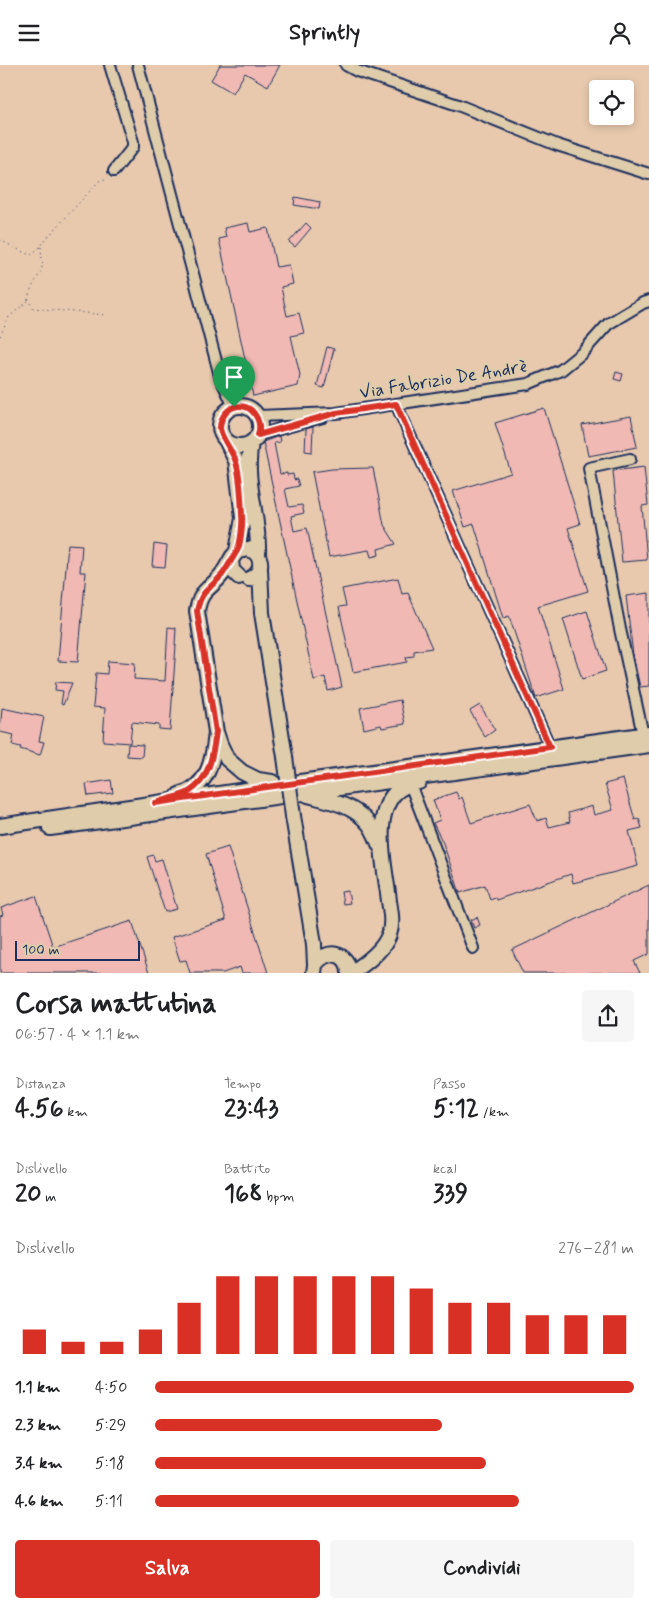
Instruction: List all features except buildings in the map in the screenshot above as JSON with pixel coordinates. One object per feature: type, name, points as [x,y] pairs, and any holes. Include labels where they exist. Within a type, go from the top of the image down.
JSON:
[{"type":"main road","points":[[262,613],[244,578],[232,570],[230,565],[235,553],[243,518],[236,461],[220,428],[223,415],[234,407],[241,406],[253,411],[258,417],[260,425],[248,456],[248,471],[260,559],[262,613],[310,914],[315,969]]},
{"type":"main road","points":[[226,440],[238,446],[244,446],[254,439]]},
{"type":"main road","points":[[258,555],[249,549],[235,553],[222,574],[203,592],[197,611],[216,732],[227,759],[242,772],[258,780],[304,787],[355,811],[370,825],[382,849]]},
{"type":"main road","points":[[210,586],[254,577],[260,569]]},
{"type":"main road","points":[[155,803],[189,792],[203,779],[210,767],[216,732]]},
{"type":"main road","points":[[0,836],[550,747],[647,738]]},
{"type":"main road","points":[[0,826],[155,803],[458,771],[647,738]]},
{"type":"main road","points":[[310,914],[322,939],[338,956],[348,963],[350,973],[364,965],[378,951],[388,937],[392,922],[382,849],[381,827],[386,807],[394,793],[410,784],[458,771]]},
{"type":"main road","points":[[315,969],[322,956],[358,958],[378,951]]},
{"type":"street","points":[[110,65],[133,142],[133,147],[114,171]]},
{"type":"street","points":[[138,65],[220,376],[234,407]]},
{"type":"street","points":[[346,65],[357,71],[492,118],[557,145],[649,174]]},
{"type":"street","name":"Via Fabrizio De Andrè","points":[[336,413],[528,384],[561,370],[582,353],[608,324],[649,301]]},
{"type":"street","points":[[396,404],[550,747]]},
{"type":"street","points":[[258,417],[336,413]]},
{"type":"street","points":[[254,439],[336,413]]},
{"type":"street","points":[[630,459],[589,468],[620,629],[647,738]]},
{"type":"street","points":[[410,784],[473,948]]},
{"type":"path","points":[[0,240],[31,255],[99,181],[111,177],[114,171]]},
{"type":"path","points":[[0,336],[10,317],[28,301],[34,282],[41,269],[41,246]]},
{"type":"path","points":[[28,301],[33,308],[106,315]]},
{"type":"route","points":[[396,404],[550,747],[155,803],[189,792],[203,779],[210,767],[214,752],[216,732],[197,611],[203,592],[222,574],[233,555],[238,551],[243,518],[238,472],[236,461],[220,428],[223,415],[234,407],[241,406],[253,411],[258,417],[260,425],[258,435],[336,413],[396,404]]}]
